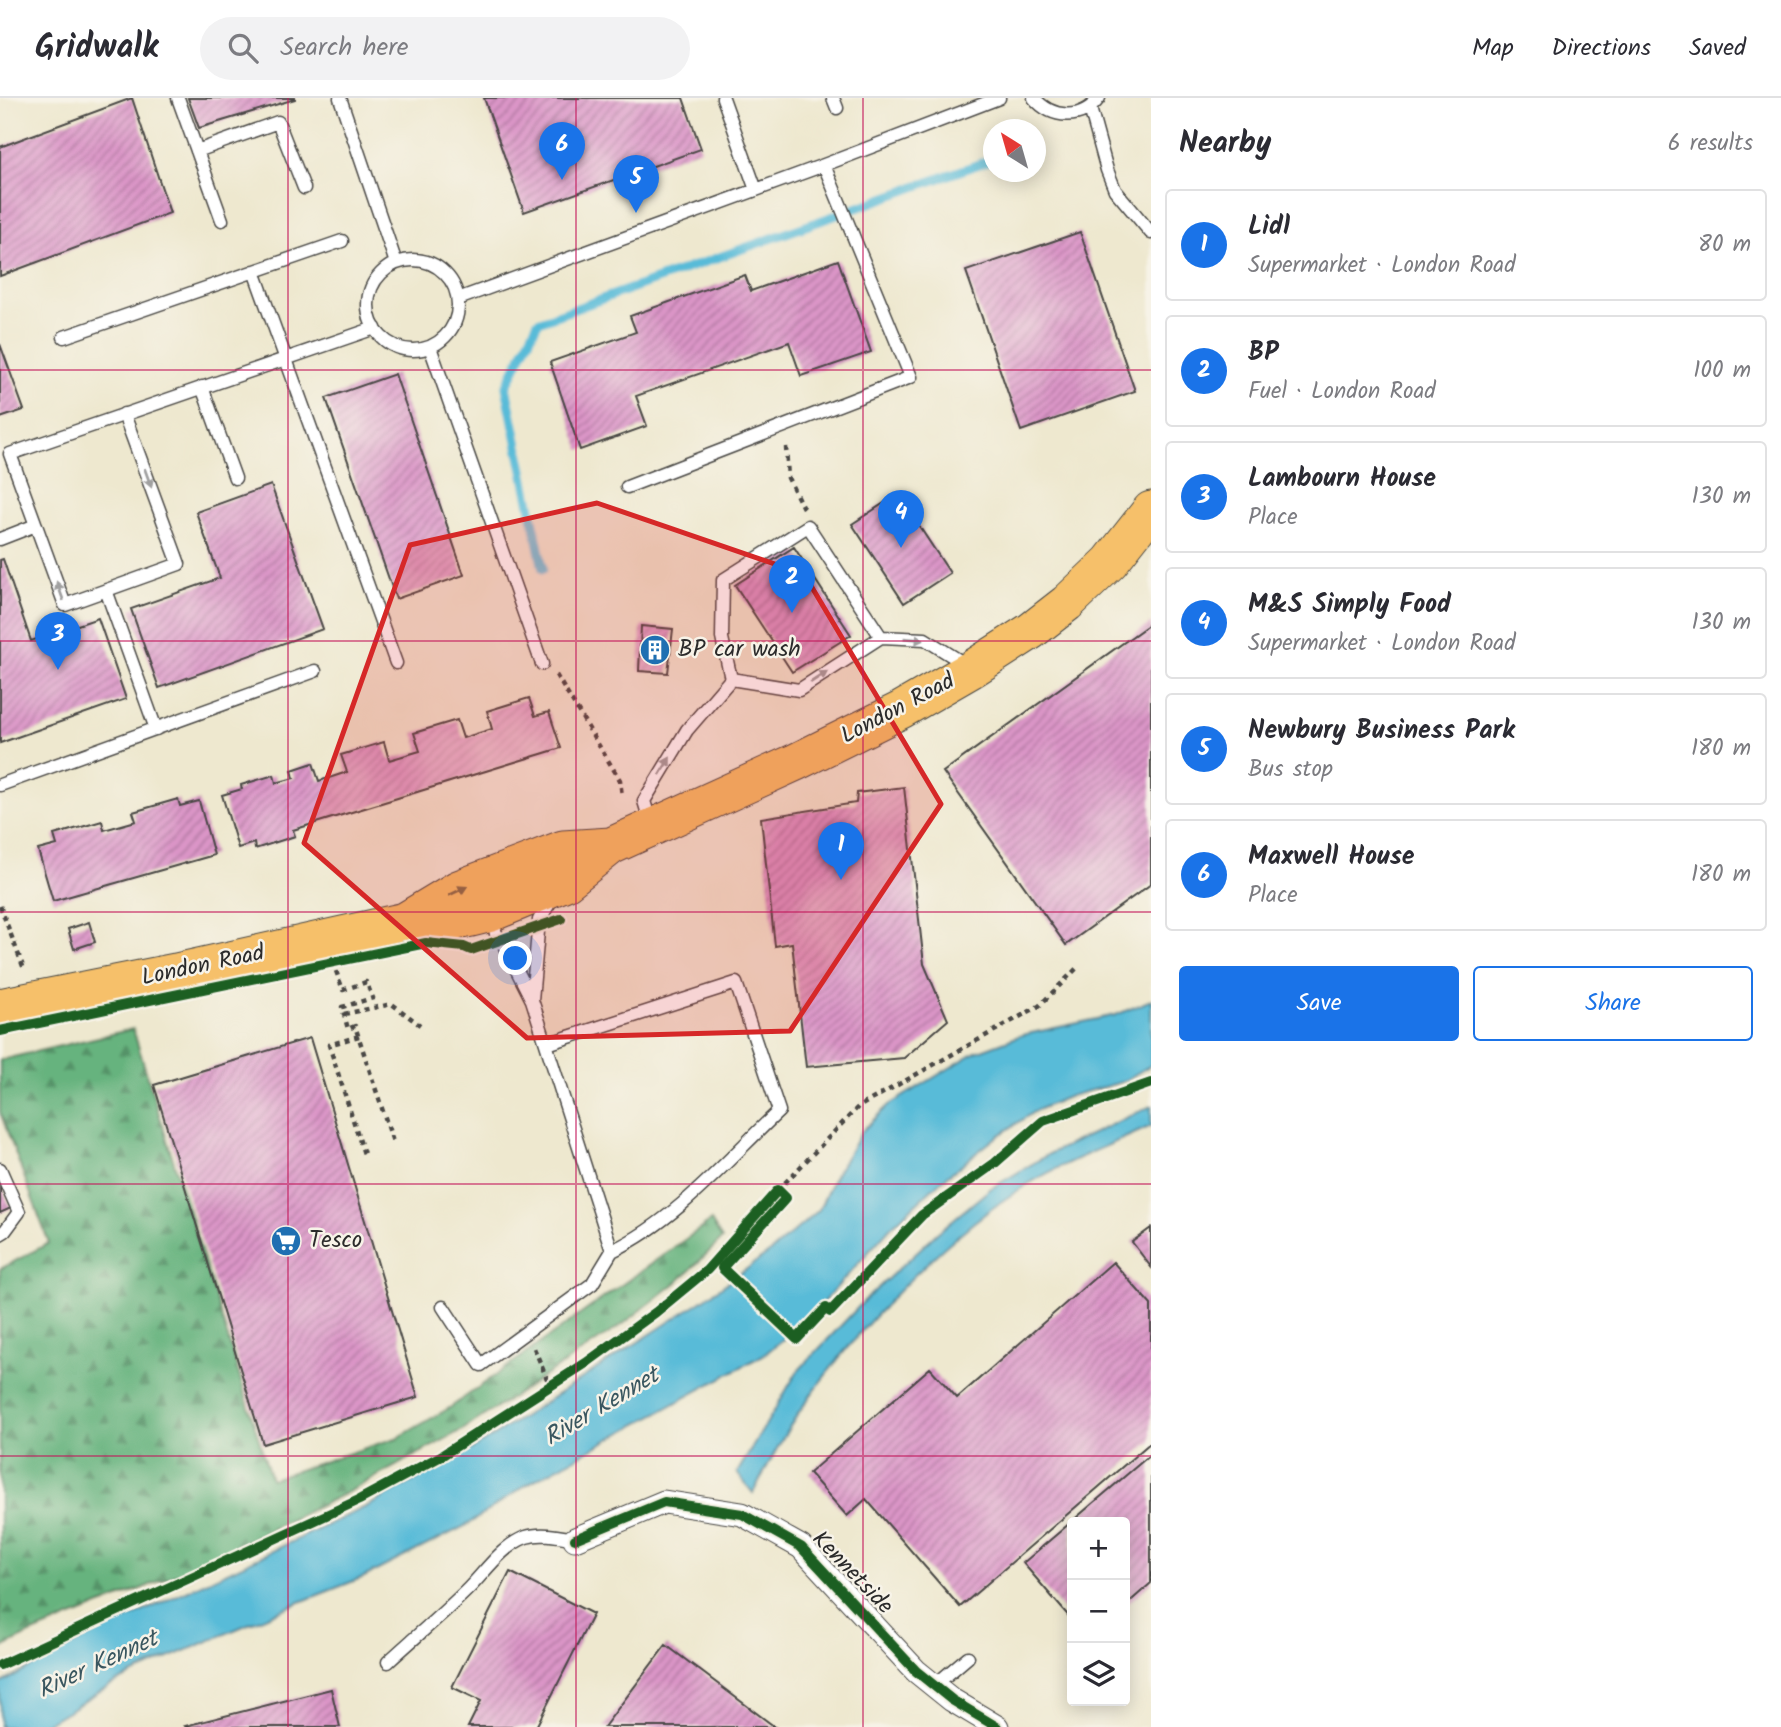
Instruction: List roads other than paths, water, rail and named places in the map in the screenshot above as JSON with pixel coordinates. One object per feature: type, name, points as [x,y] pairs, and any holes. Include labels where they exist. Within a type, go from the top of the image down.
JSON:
[{"type":"main road","name":"London Road","points":[[17,1003],[189,970],[465,926],[566,883],[611,846],[890,716],[972,669],[1031,631],[1087,586],[1129,540],[1149,510]]},
{"type":"main road","name":"London Road","points":[[465,926],[458,889],[564,849],[611,846]]},
{"type":"street","name":"Kennetside","points":[[575,1539],[664,1502],[742,1514],[801,1547],[916,1671],[952,1700],[996,1727]]},
{"type":"lane","points":[[178,98],[222,220]]},
{"type":"lane","points":[[340,98],[396,263]]},
{"type":"lane","points":[[723,98],[756,190]]},
{"type":"lane","points":[[458,299],[999,98]]},
{"type":"lane","points":[[1034,98],[1045,109],[1058,115],[1073,115],[1090,108],[1099,98]]},
{"type":"lane","points":[[1090,108],[1115,190],[1151,233]]},
{"type":"lane","points":[[197,151],[278,122],[304,188]]},
{"type":"lane","points":[[627,487],[911,377],[824,165]]},
{"type":"lane","points":[[64,337],[342,241]]},
{"type":"lane","points":[[410,260],[436,266],[454,286],[458,299],[452,328],[430,347],[417,349],[393,345],[375,328],[369,314],[369,298],[379,278],[396,263],[410,260]]},
{"type":"lane","points":[[254,271],[396,663]]},
{"type":"lane","points":[[124,414],[179,564],[65,605],[10,454],[124,414],[286,358],[375,328]]},
{"type":"lane","points":[[430,347],[542,664]]},
{"type":"lane","points":[[202,387],[235,478]]},
{"type":"lane","points":[[0,539],[36,525]]},
{"type":"lane","points":[[730,679],[722,638],[723,580],[808,526],[881,637]]},
{"type":"lane","points":[[106,590],[156,729]]},
{"type":"lane","points":[[730,679],[799,690],[881,637],[925,639],[972,669]]},
{"type":"lane","points":[[0,785],[315,671]]},
{"type":"lane","points":[[652,827],[644,802],[687,730],[730,679]]},
{"type":"lane","points":[[514,868],[465,926],[501,939],[532,1000],[612,1251]]},
{"type":"lane","points":[[532,1000],[539,920],[548,904],[566,883]]},
{"type":"lane","points":[[443,1307],[481,1365],[592,1284],[612,1251],[640,1238],[694,1194],[779,1111],[736,983],[547,1044]]},
{"type":"lane","points":[[0,1169],[19,1212],[0,1234]]},
{"type":"lane","points":[[388,1662],[521,1539],[547,1534],[575,1539]]},
{"type":"lane","points":[[934,1686],[968,1657]]},
{"type":"water","name":"River Kennet","points":[[1151,1000],[1151,1065],[1122,1082],[1070,1096],[1035,1111],[994,1139],[937,1184],[891,1227],[809,1318],[765,1354],[529,1483],[467,1525],[364,1577],[164,1660],[119,1681],[40,1727],[0,1727],[0,1684],[82,1640],[370,1505],[476,1447],[700,1302],[769,1253],[819,1210],[833,1179],[862,1131],[889,1105],[976,1052],[1022,1035],[1116,1015]]},
{"type":"water","points":[[1151,1106],[1151,1126],[1033,1181],[986,1213],[923,1267],[862,1331],[810,1396],[753,1493],[737,1473],[797,1372],[865,1300],[937,1233],[990,1189],[1049,1154]]},
{"type":"waterway","points":[[543,569],[506,387],[538,322],[983,163]]},
{"type":"place","name":"Maxwell House","points":[[562,180]]},
{"type":"place","name":"Newbury Business Park","points":[[636,213]]},
{"type":"place","name":"M&S Simply Food","points":[[901,548]]},
{"type":"place","name":"BP","points":[[792,613]]},
{"type":"place","name":"BP car wash","points":[[655,650]]},
{"type":"place","name":"Lambourn House","points":[[58,670]]},
{"type":"place","name":"Lidl","points":[[841,880]]},
{"type":"place","name":"Tesco","points":[[286,1241]]}]
